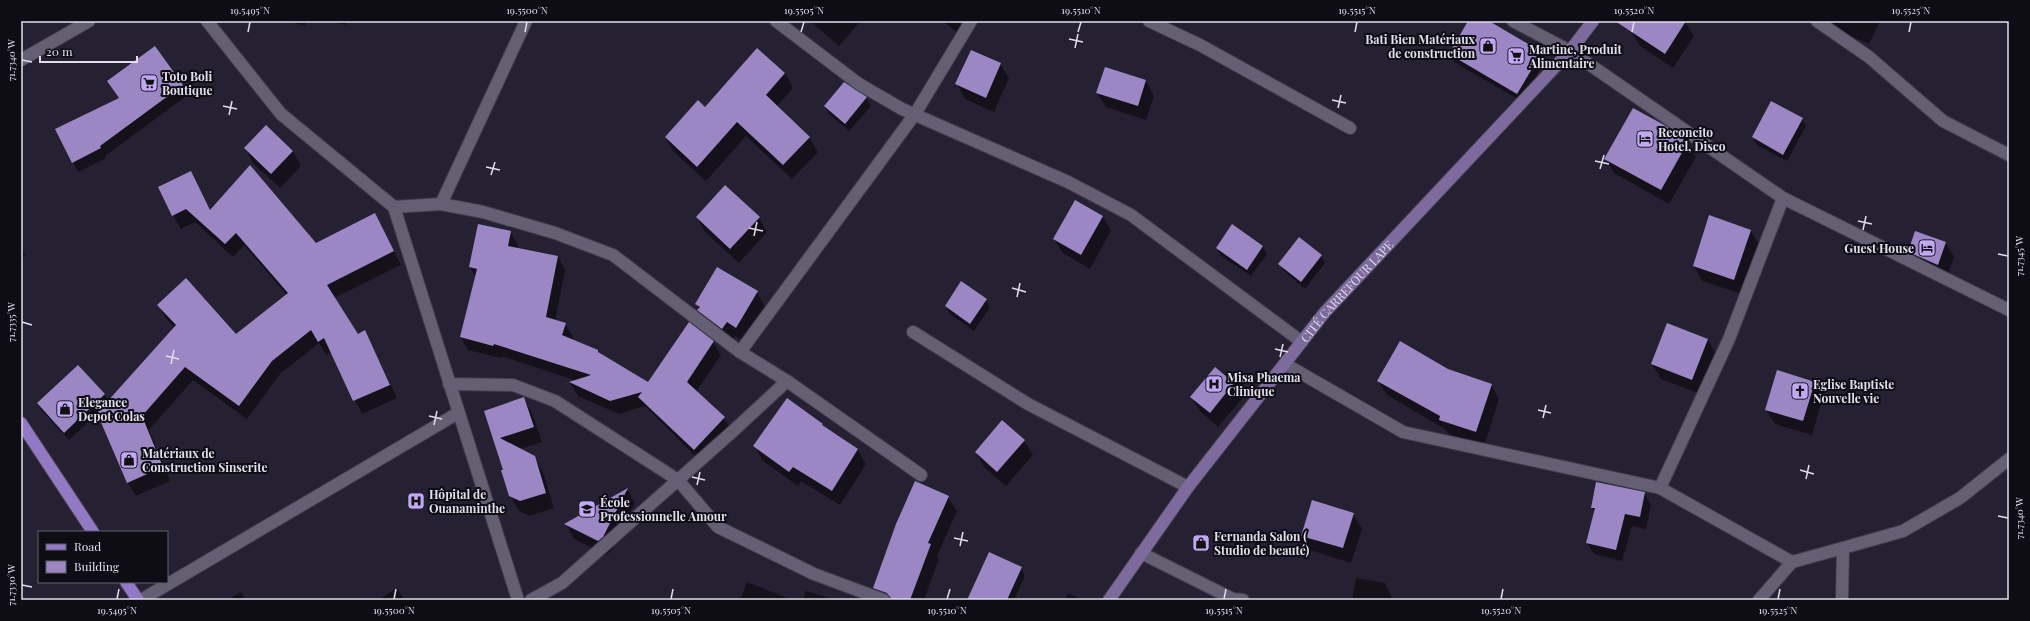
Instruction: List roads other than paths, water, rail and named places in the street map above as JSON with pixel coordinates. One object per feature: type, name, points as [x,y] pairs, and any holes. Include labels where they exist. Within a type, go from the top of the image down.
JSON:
[{"type":"main road","points":[[21,423],[92,531]]},
{"type":"main road","points":[[127,583],[140,600]]},
{"type":"street","points":[[21,60],[89,21]]},
{"type":"street","points":[[207,21],[281,114],[394,207],[518,600]]},
{"type":"street","points":[[441,204],[526,21]]},
{"type":"street","points":[[776,21],[859,84],[902,109],[1068,182],[1131,215],[1302,342]]},
{"type":"street","points":[[740,352],[915,114],[971,21]]},
{"type":"street","points":[[1149,21],[1200,45],[1350,128]]},
{"type":"street","points":[[1513,21],[1570,51],[1783,198],[2009,310]]},
{"type":"street","name":"CITÉ CARREFOUR LAPE","points":[[1109,600],[1188,487],[1331,307],[1570,51],[1593,21]]},
{"type":"street","points":[[1817,21],[1869,57],[1943,121],[2009,155]]},
{"type":"street","points":[[1660,488],[1729,340],[1783,198]]},
{"type":"street","points":[[394,207],[441,204],[497,216],[555,233],[613,254],[740,352],[787,381],[921,475]]},
{"type":"street","points":[[913,332],[1028,404],[1188,487]]},
{"type":"street","points":[[1285,364],[1403,432],[1660,488],[1792,562]]},
{"type":"street","points":[[531,600],[562,583],[787,381]]},
{"type":"street","points":[[449,384],[513,385],[555,401],[678,480],[718,527],[814,574],[884,600]]},
{"type":"street","points":[[140,600],[458,413]]},
{"type":"street","points":[[1759,600],[1792,562],[1903,531],[1960,498],[2009,459]]},
{"type":"street","points":[[1842,600],[1843,548]]},
{"type":"street","points":[[1141,553],[1233,599],[1243,600]]},
{"type":"place","name":"Bati Bien Matériaux de construction","points":[[1488,46]]},
{"type":"place","name":"Martine, Produit Alimentaire","points":[[1516,56]]},
{"type":"place","name":"Toto Boli Boutique","points":[[149,83]]},
{"type":"place","name":"Reconcito Hotel, Disco","points":[[1645,139]]},
{"type":"place","name":"Guest House","points":[[1927,248]]},
{"type":"place","name":"Misa Phaema Clinique","points":[[1214,384]]},
{"type":"place","name":"Eglise Baptiste Nouvelle vie","points":[[1800,391]]},
{"type":"place","name":"Elegance Depot Colas","points":[[65,409]]},
{"type":"place","name":"Matériaux de Construction Sinserite","points":[[129,460]]},
{"type":"place","name":"Hôpital de Ouanaminthe","points":[[416,501]]},
{"type":"place","name":"École Professionnelle Amour","points":[[587,509]]},
{"type":"place","name":"Fernanda Salon ( Studio de beauté)","points":[[1201,543]]}]
